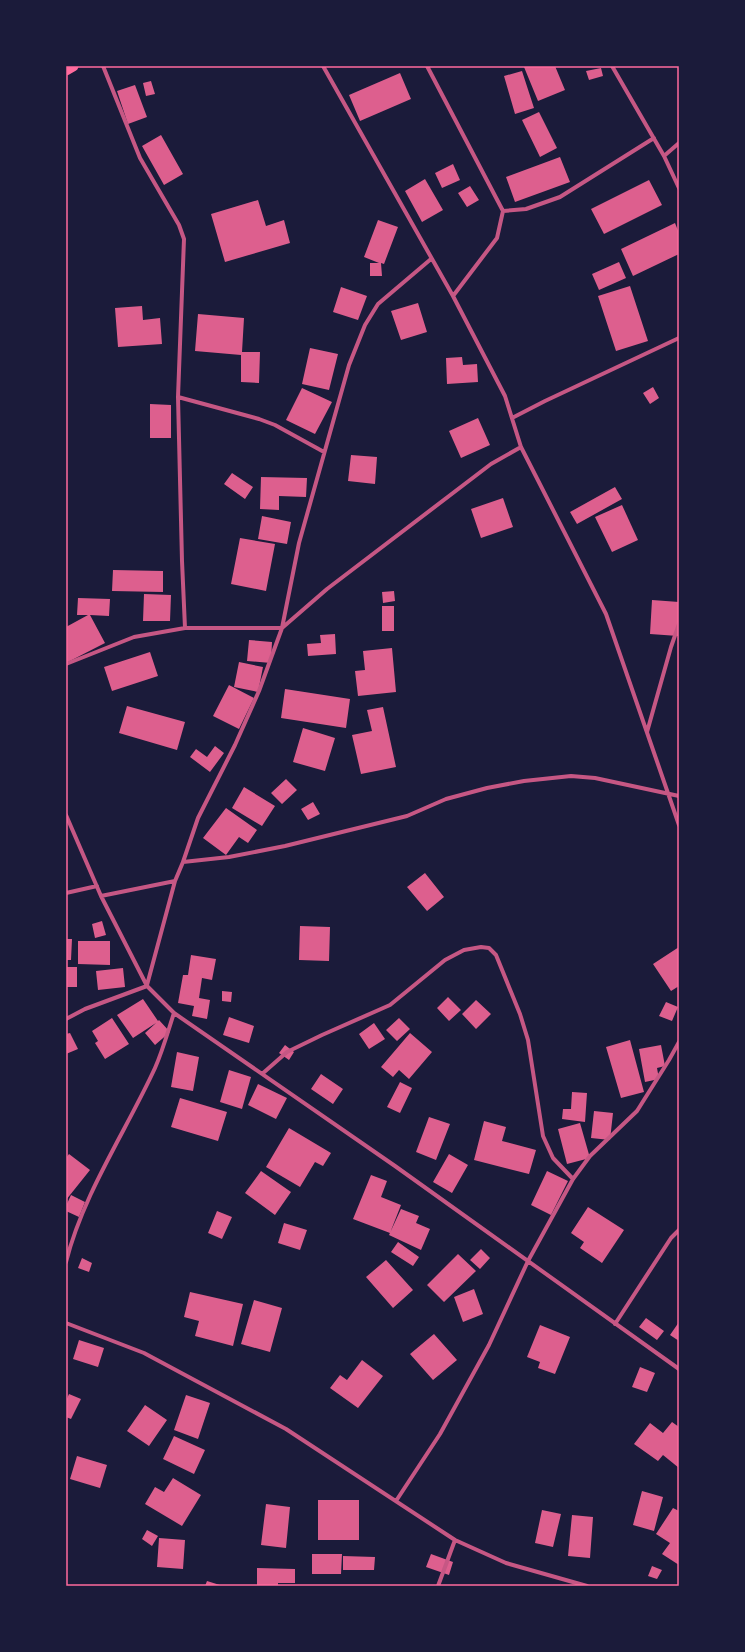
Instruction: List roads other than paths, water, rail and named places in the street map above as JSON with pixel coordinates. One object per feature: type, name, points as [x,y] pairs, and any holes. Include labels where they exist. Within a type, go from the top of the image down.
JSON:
[{"type":"highway","points":[[66,70],[72,66]]},
{"type":"street","points":[[103,66],[140,158],[179,225],[184,239],[178,397],[185,628]]},
{"type":"street","points":[[323,66],[452,296],[505,396],[521,447],[606,614],[679,825]]},
{"type":"street","points":[[427,66],[504,210],[497,238],[452,296]]},
{"type":"street","points":[[612,66],[664,156],[679,188]]},
{"type":"street","points":[[504,210],[526,209],[560,197],[654,138]]},
{"type":"street","points":[[664,156],[679,143]]},
{"type":"street","points":[[147,986],[175,881],[198,818],[235,745],[259,691],[282,628],[299,543],[349,365],[364,325],[378,304],[431,259]]},
{"type":"street","points":[[512,418],[679,338]]},
{"type":"street","points":[[178,397],[260,419],[275,425],[324,452]]},
{"type":"street","points":[[66,664],[134,637],[185,628],[282,628],[327,590],[491,464],[521,447]]},
{"type":"street","points":[[647,732],[670,647],[679,624]]},
{"type":"street","points":[[182,862],[228,857],[285,846],[407,816],[446,799],[487,788],[524,781],[571,776],[595,778],[668,792],[679,796]]},
{"type":"street","points":[[66,815],[101,896],[147,986],[174,1013],[395,1166],[679,1369]]},
{"type":"street","points":[[101,896],[175,881]]},
{"type":"street","points":[[66,893],[97,886]]},
{"type":"street","points":[[262,1074],[287,1052],[322,1034],[390,1005],[445,960],[464,950],[481,947],[489,948],[496,955],[520,1014],[528,1040],[543,1136],[554,1158],[573,1179]]},
{"type":"street","points":[[66,1019],[85,1009],[147,986]]},
{"type":"street","points":[[66,1262],[69,1250],[93,1190],[156,1066],[174,1013]]},
{"type":"street","points":[[396,1501],[440,1434],[488,1345],[528,1262],[573,1179],[590,1156],[637,1111],[679,1042]]},
{"type":"street","points":[[615,1324],[671,1238],[679,1230]]},
{"type":"street","points":[[66,1323],[144,1353],[286,1429],[455,1540],[506,1563],[587,1586]]},
{"type":"street","points":[[438,1586],[455,1540]]}]
